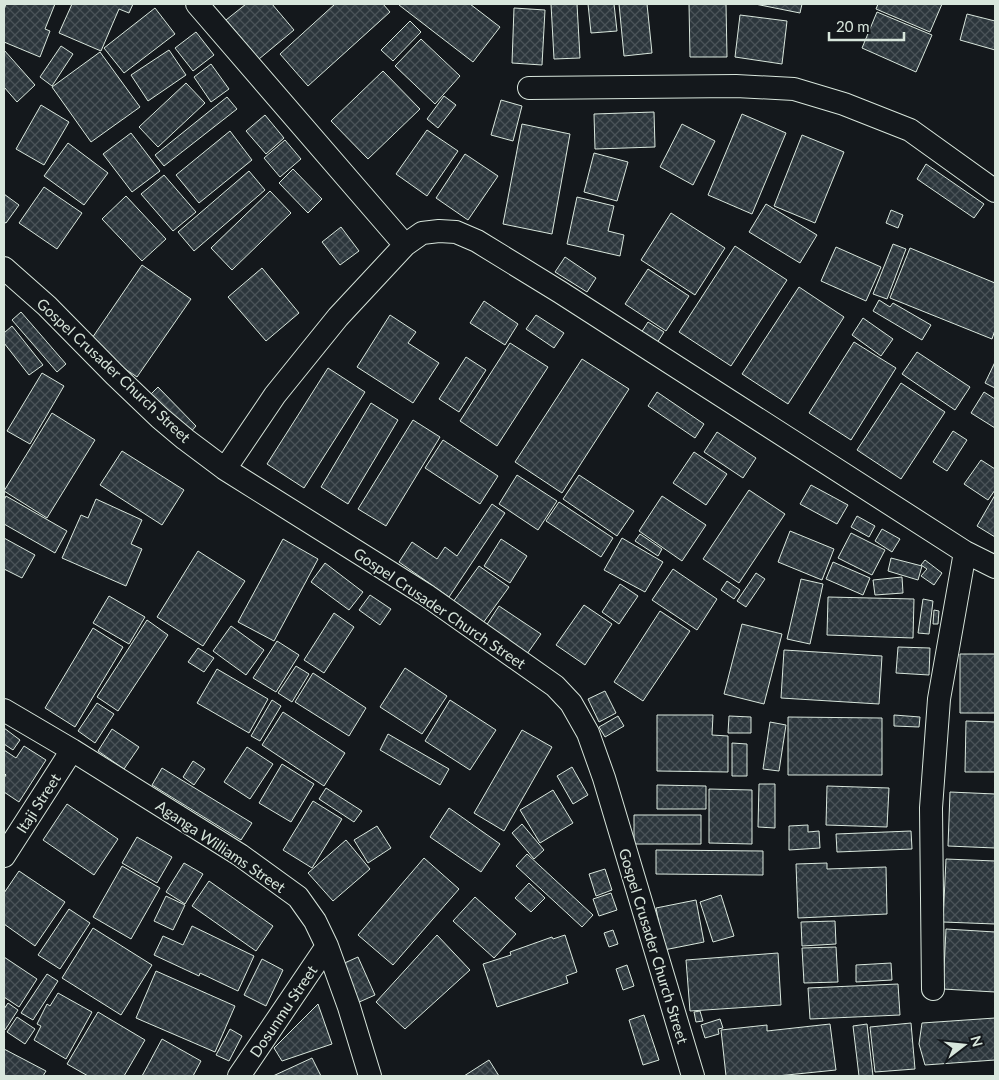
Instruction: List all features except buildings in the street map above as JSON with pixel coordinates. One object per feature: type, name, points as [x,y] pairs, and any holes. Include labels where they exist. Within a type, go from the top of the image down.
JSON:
[{"type":"street","points":[[197,4],[405,245]]},
{"type":"street","points":[[528,88],[736,86],[794,90],[844,104],[910,130],[995,191]]},
{"type":"street","points":[[225,469],[275,395],[338,317],[405,245],[422,232],[456,232],[477,241],[560,292],[965,552],[995,568]]},
{"type":"street","name":"Gospel Crusader Church Street","points":[[4,268],[48,306],[114,375],[185,439],[225,469],[426,595],[555,686],[571,703],[588,733],[604,778],[693,1076]]},
{"type":"street","points":[[933,989],[931,808],[939,699],[965,552]]},
{"type":"street","name":"Aganga Williams Street","points":[[4,710],[72,750],[240,855],[298,897],[315,921],[327,946],[349,1007],[370,1076]]},
{"type":"street","name":"Itaji Street","points":[[4,856],[72,750]]},
{"type":"street","name":"Dosunmu Street","points":[[239,1076],[327,946]]}]
